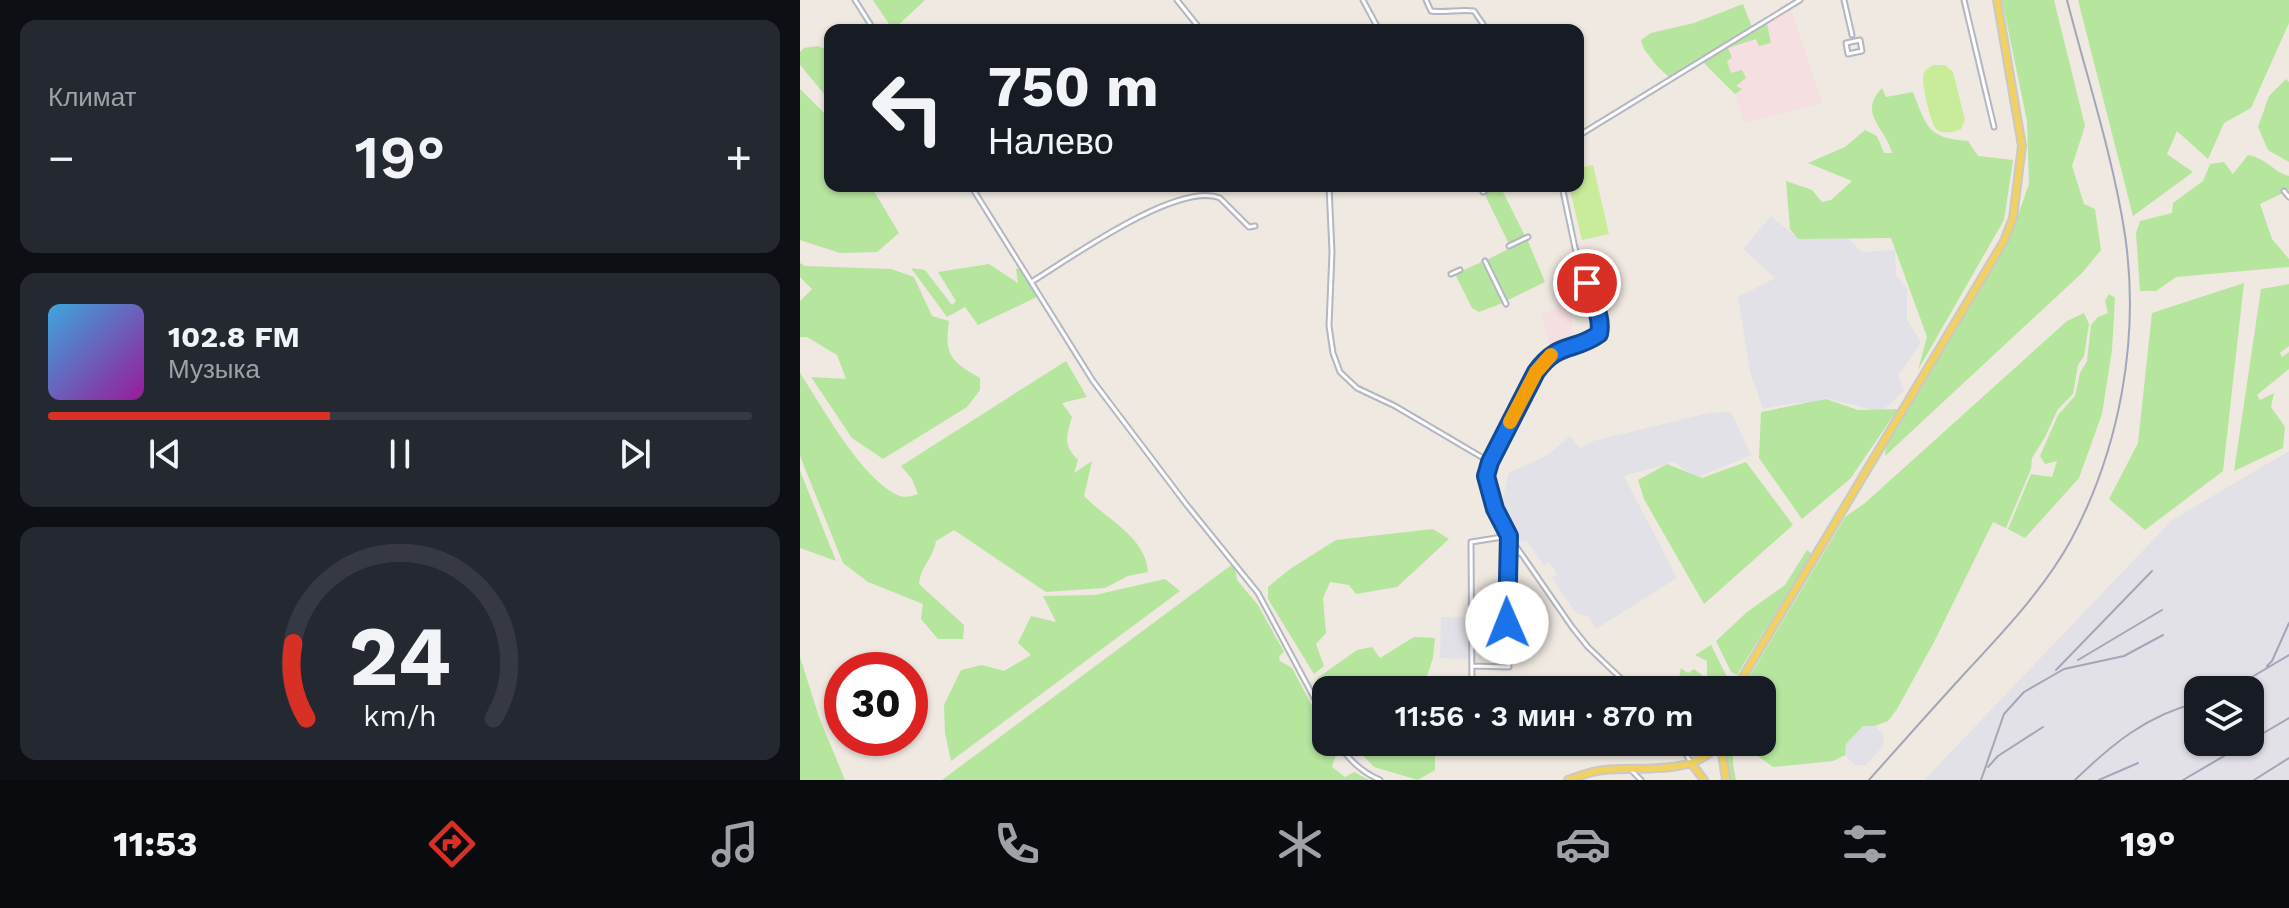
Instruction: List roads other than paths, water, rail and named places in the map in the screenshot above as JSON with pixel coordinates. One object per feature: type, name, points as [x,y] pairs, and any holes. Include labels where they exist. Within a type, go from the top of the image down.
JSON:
[{"type":"main road","points":[[1743,676],[1993,261],[2008,229],[2019,183],[2022,132],[1997,0]]},
{"type":"main road","points":[[1568,780],[1599,770],[1692,764],[1708,756]]},
{"type":"main road","points":[[1722,756],[1726,780]]},
{"type":"main road","points":[[1692,764],[1704,780]]},
{"type":"street","points":[[855,0],[870,24]]},
{"type":"street","points":[[1177,0],[1196,24]]},
{"type":"street","points":[[1363,0],[1376,24]]},
{"type":"street","points":[[1426,0],[1431,11],[1435,12],[1474,11],[1483,24]]},
{"type":"street","points":[[1584,132],[1800,0]]},
{"type":"street","points":[[1844,0],[1852,35]]},
{"type":"street","points":[[1964,0],[1994,127]]},
{"type":"street","points":[[1860,40],[1862,51],[1848,54],[1846,43],[1860,40]]},
{"type":"street","points":[[2284,191],[2289,197]]},
{"type":"street","points":[[975,192],[1093,381],[1258,593],[1312,694]]},
{"type":"street","points":[[1329,192],[1332,252],[1329,326],[1340,372],[1357,388],[1395,406],[1490,462]]},
{"type":"street","points":[[1563,192],[1575,248],[1598,314],[1599,334],[1555,351],[1545,359],[1490,462],[1486,476],[1488,491],[1509,536],[1580,637],[1619,676]]},
{"type":"street","points":[[1033,281],[1137,218],[1174,202],[1214,196],[1220,198],[1249,227],[1255,226]]},
{"type":"street","points":[[1509,246],[1528,237]]},
{"type":"street","points":[[1485,261],[1506,304]]},
{"type":"street","points":[[1451,274],[1460,270]]},
{"type":"street","points":[[1472,676],[1471,542],[1509,536]]},
{"type":"street","points":[[1472,666],[1509,667],[1509,536]]},
{"type":"street","points":[[1507,561],[1520,552]]},
{"type":"street","points":[[1347,756],[1367,775],[1380,780]]},
{"type":"street","points":[[1687,756],[1692,764]]},
{"type":"street","points":[[1630,768],[1641,780]]},
{"type":"railway","points":[[1869,780],[2009,625],[2049,576],[2088,505],[2114,430],[2122,392],[2130,313],[2125,235],[2107,146],[2067,0]]},
{"type":"railway","points":[[2056,670],[2152,571]]},
{"type":"railway","points":[[2078,660],[2162,610]]},
{"type":"railway","points":[[2267,666],[2289,623]]},
{"type":"railway","points":[[1981,780],[2004,714],[2024,692],[2064,669],[2124,656],[2163,635]]},
{"type":"railway","points":[[2254,676],[2289,655]]},
{"type":"railway","points":[[2075,780],[2131,732],[2184,707]]},
{"type":"railway","points":[[2264,733],[2289,718]]},
{"type":"railway","points":[[1988,767],[1998,756],[2043,727]]},
{"type":"railway","points":[[2183,780],[2224,756]]},
{"type":"railway","points":[[2254,780],[2289,758]]},
{"type":"railway","points":[[2099,780],[2138,763]]}]
